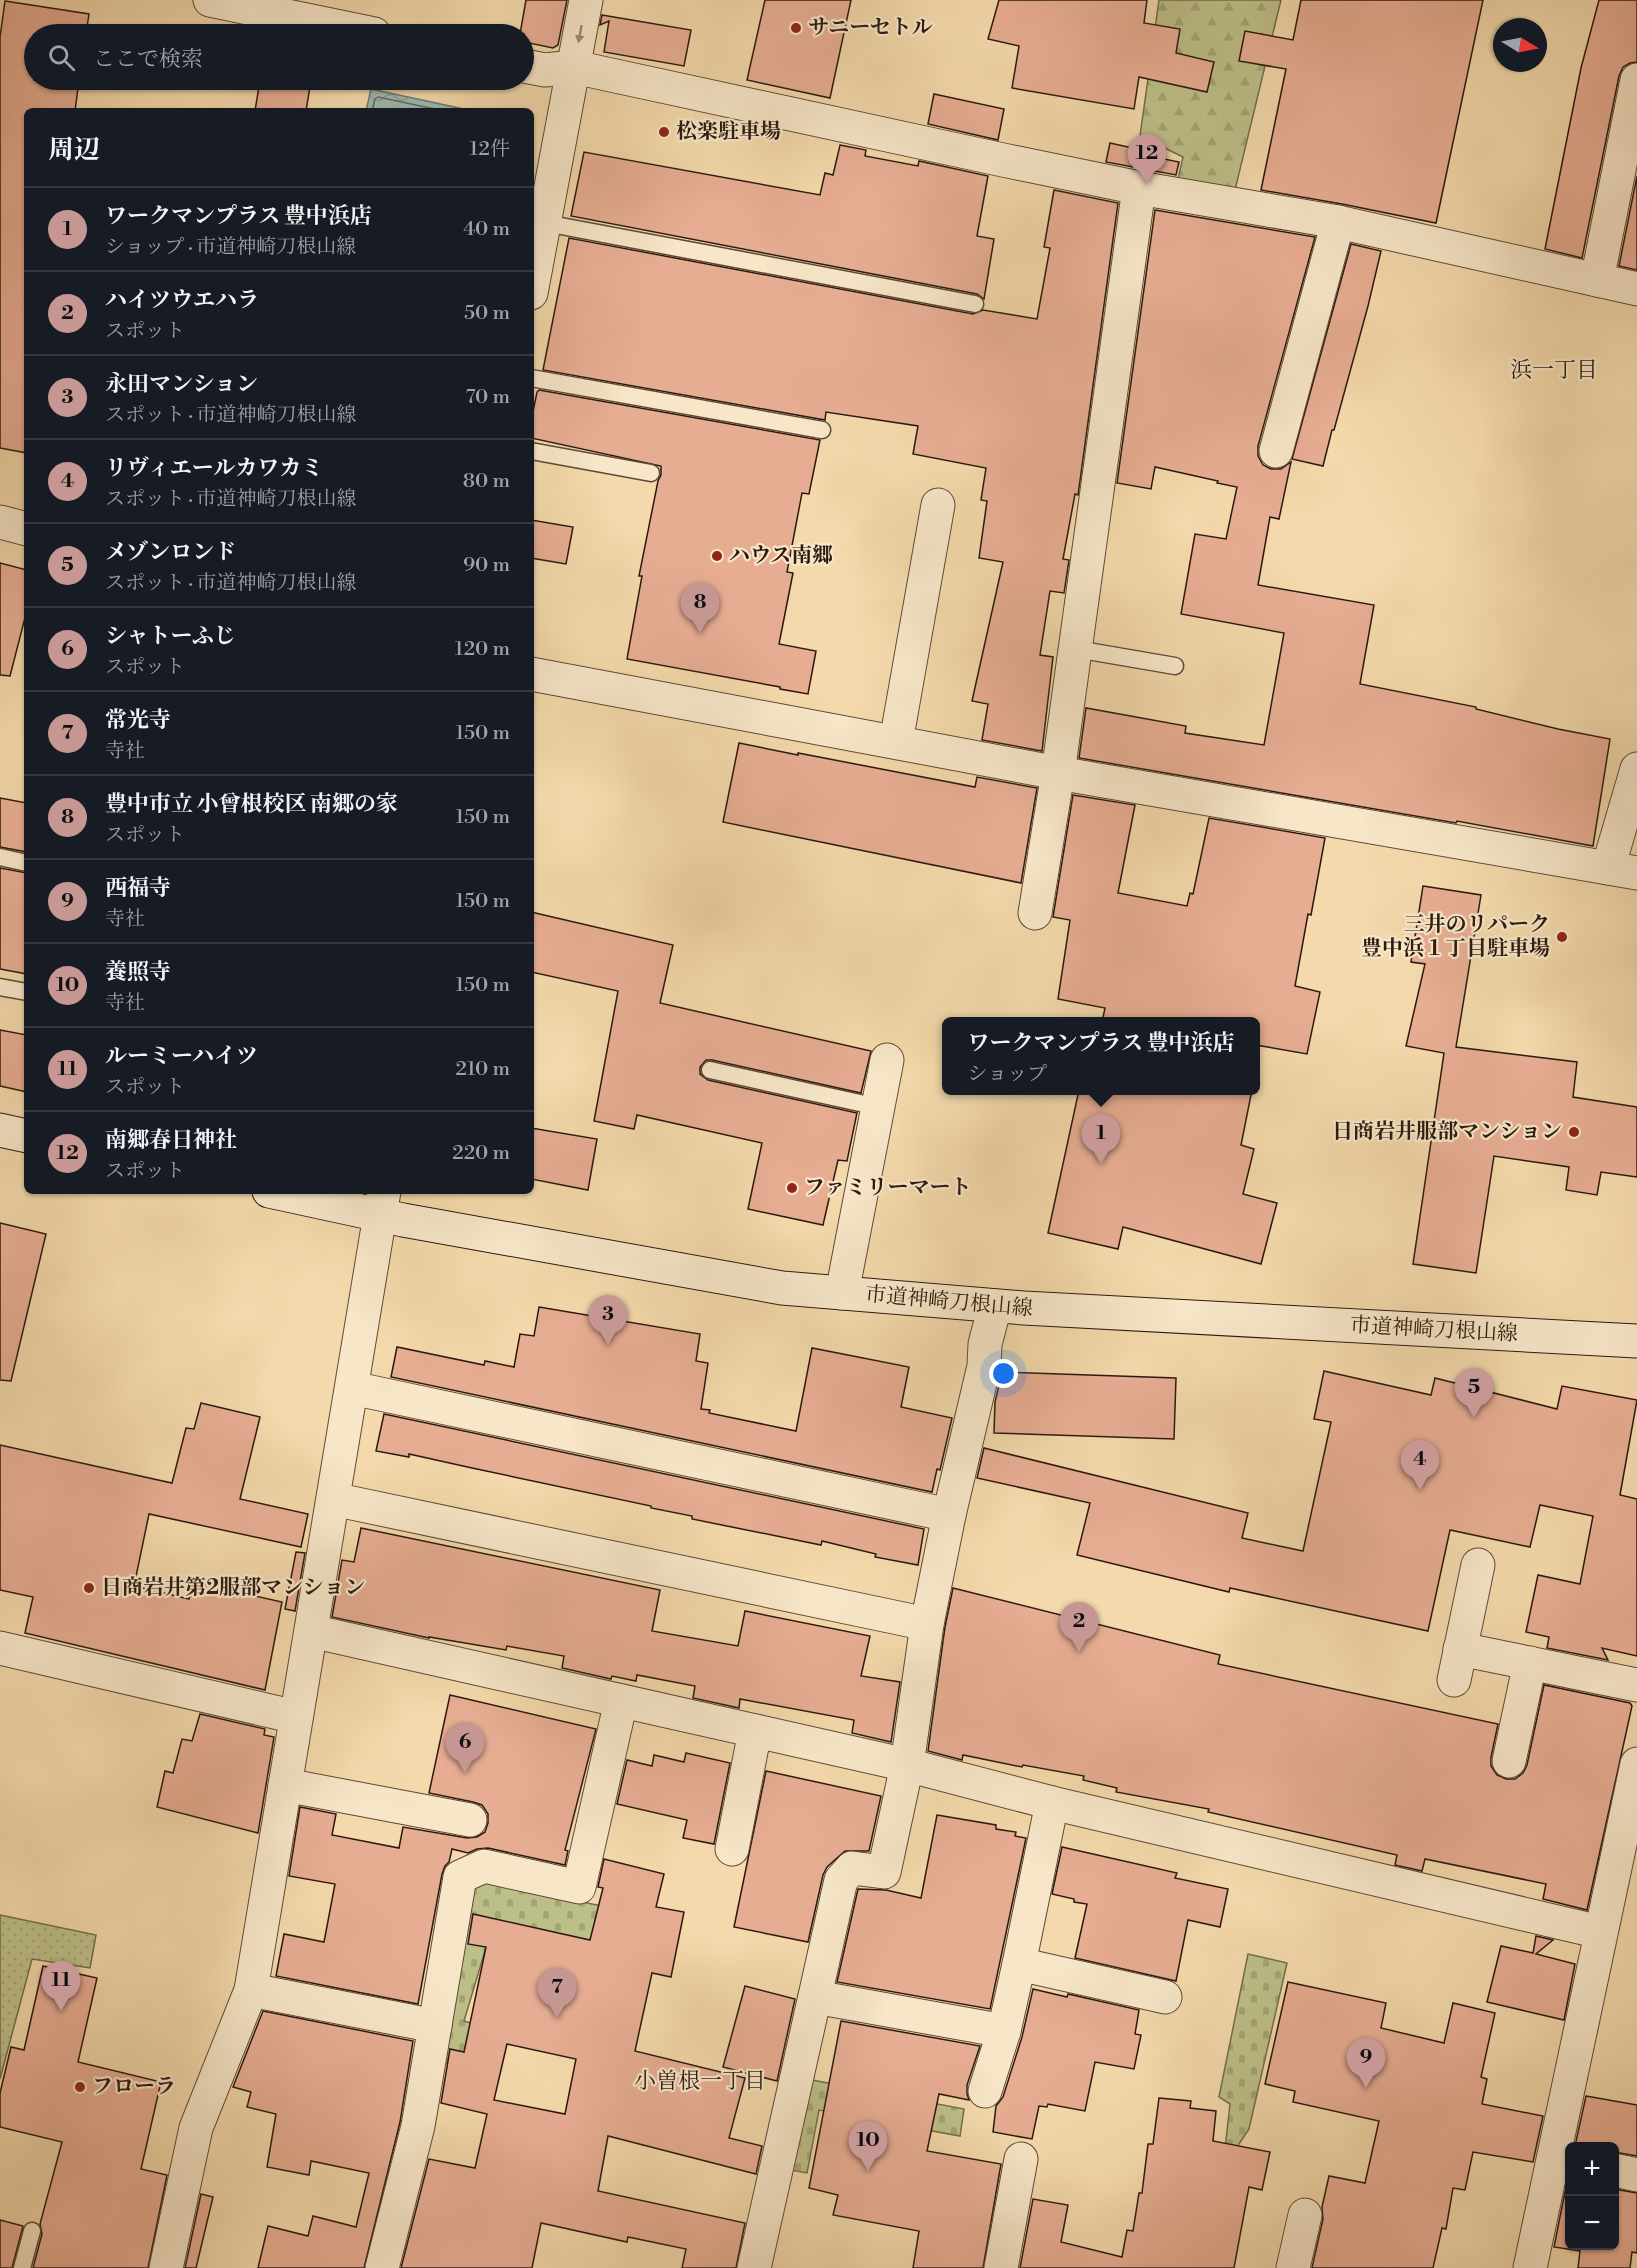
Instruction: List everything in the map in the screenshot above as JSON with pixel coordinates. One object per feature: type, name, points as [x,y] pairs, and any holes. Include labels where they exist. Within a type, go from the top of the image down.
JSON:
[{"type":"street","points":[[210,0],[326,24]]},
{"type":"street","points":[[534,277],[586,0]]},
{"type":"street","points":[[534,68],[545,70],[574,67],[1139,188],[1338,222],[1637,289]]},
{"type":"street","points":[[1597,280],[1637,80]]},
{"type":"street","points":[[1035,913],[1076,648],[1139,188]]},
{"type":"street","points":[[1276,451],[1338,222]]},
{"type":"street","points":[[896,742],[938,506]]},
{"type":"street","points":[[0,522],[24,528]]},
{"type":"street","points":[[534,675],[1058,773],[1622,870],[1637,769]]},
{"type":"street","points":[[842,1293],[887,1060]]},
{"type":"street","points":[[0,1130],[24,1135]]},
{"type":"street","name":"市道神崎刀根山線","points":[[295,1194],[382,1204],[782,1288],[995,1306],[1637,1341]]},
{"type":"street","points":[[166,2268],[196,2128],[251,1990],[382,1204]]},
{"type":"street","points":[[754,2268],[842,1880],[852,1868],[884,1872],[907,1765],[927,1624],[949,1515],[984,1366],[985,1344],[995,1306]]},
{"type":"street","points":[[352,1388],[949,1515]]},
{"type":"street","points":[[333,1498],[927,1624]]},
{"type":"street","points":[[1478,1565],[1457,1664],[1530,1663],[1637,1685]]},
{"type":"street","points":[[311,1631],[907,1765],[1052,1803],[1600,1932]]},
{"type":"street","points":[[0,1648],[296,1717]]},
{"type":"street","points":[[1509,1761],[1530,1663]]},
{"type":"street","points":[[382,2268],[418,2126],[460,1878],[484,1866],[579,1887],[621,1701]]},
{"type":"street","points":[[732,1849],[755,1731]]},
{"type":"street","points":[[1530,2268],[1562,2158],[1600,1932],[1637,1764]]},
{"type":"street","points":[[285,1785],[470,1820]]},
{"type":"street","points":[[985,2091],[1004,2031],[1052,1803]]},
{"type":"street","points":[[1019,1964],[1165,1997]]},
{"type":"street","points":[[251,1990],[435,2026]]},
{"type":"street","points":[[815,1997],[1004,2031]]},
{"type":"street","points":[[1001,2268],[1020,2158]]},
{"type":"street","points":[[1619,2171],[1637,2175]]},
{"type":"street","points":[[1293,2268],[1305,2215]]},
{"type":"lane","points":[[544,223],[975,304]]},
{"type":"lane","points":[[534,379],[822,430]]},
{"type":"lane","points":[[534,452],[651,473]]},
{"type":"lane","points":[[1076,648],[1175,666]]},
{"type":"lane","points":[[0,857],[24,861]]},
{"type":"lane","points":[[0,987],[24,991]]},
{"type":"lane","points":[[710,1070],[878,1107]]},
{"type":"lane","points":[[22,2268],[32,2230]]},
{"type":"green space","points":[[1159,0],[1281,0],[1235,190],[1177,184],[1183,157],[1140,136]]},
{"type":"green space","points":[[484,1882],[656,1917],[648,1961],[493,1924],[464,2021],[489,2029],[490,2076],[438,2061],[467,1891]]},
{"type":"green space","points":[[0,1915],[96,1935],[90,1968],[32,1959],[0,2079]]},
{"type":"green space","points":[[1248,1954],[1287,1963],[1249,2129],[1235,2150],[1225,2149],[1230,2104],[1219,2097]]},
{"type":"green space","points":[[807,2079],[964,2109],[960,2136],[819,2110],[807,2173],[790,2170]]},
{"type":"water","points":[[371,90],[376,90],[459,108],[367,108]]},
{"type":"building","points":[[526,0],[567,0],[558,45],[553,48],[534,44],[534,24],[522,24]]},
{"type":"building","name":"サニーセトル","points":[[765,0],[851,0],[830,98],[747,80]]},
{"type":"building","points":[[999,0],[1147,0],[1144,23],[1180,29],[1176,53],[1214,62],[1207,92],[1139,77],[1134,109],[1012,88],[1019,46],[988,39]]},
{"type":"building","points":[[1301,0],[1483,0],[1436,223],[1261,190],[1286,69],[1239,61],[1245,31],[1293,40]]},
{"type":"building","points":[[1599,0],[1637,0],[1637,62],[1623,67],[1619,76],[1582,258],[1545,249],[1581,68]]},
{"type":"building","points":[[5,1],[89,14],[88,24],[24,24],[24,90],[78,90],[75,108],[24,108],[24,452],[0,448],[0,37]]},
{"type":"building","points":[[602,15],[691,30],[684,66],[604,52],[609,21],[600,25]]},
{"type":"building","points":[[258,90],[309,90],[306,108],[255,108]]},
{"type":"building","points":[[934,94],[1004,109],[998,140],[928,124]]},
{"type":"building","points":[[1110,143],[1160,154],[1159,158],[1179,162],[1176,175],[1106,162]]},
{"type":"building","points":[[840,145],[866,150],[865,156],[918,166],[919,161],[988,176],[977,236],[994,239],[984,299],[977,294],[571,216],[584,152],[820,195],[825,173],[833,175]]},
{"type":"building","points":[[1637,176],[1637,270],[1619,266]]},
{"type":"building","points":[[1054,190],[1118,203],[1078,495],[1075,494],[1063,559],[1069,560],[1064,593],[1050,591],[1040,655],[1053,657],[1042,751],[982,740],[988,704],[972,701],[1003,562],[979,558],[987,501],[981,500],[986,468],[913,454],[918,426],[826,412],[825,420],[543,370],[569,238],[973,314],[983,310],[1037,319],[1050,248],[1044,247]]},
{"type":"building","points":[[1155,210],[1315,237],[1258,446],[1258,456],[1263,465],[1271,469],[1281,469],[1291,462],[1279,519],[1270,517],[1258,585],[1374,605],[1360,684],[1476,707],[1476,709],[1558,729],[1610,739],[1593,846],[1079,758],[1086,708],[1186,726],[1185,733],[1264,745],[1284,633],[1181,614],[1195,534],[1226,539],[1237,487],[1155,467],[1151,489],[1117,483]]},
{"type":"building","points":[[1351,244],[1381,251],[1323,466],[1292,459]]},
{"type":"building","points":[[539,390],[820,440],[809,494],[802,493],[787,572],[793,573],[779,644],[816,651],[808,694],[627,659],[642,576],[639,576],[661,466],[534,439],[534,406]]},
{"type":"building","points":[[534,520],[573,527],[566,564],[534,559]]},
{"type":"building","points":[[0,563],[24,569],[24,622],[10,676],[0,675]]},
{"type":"building","points":[[739,743],[975,787],[977,777],[1037,788],[1021,883],[723,822]]},
{"type":"building","points":[[1073,795],[1135,805],[1118,893],[1187,906],[1190,893],[1193,894],[1209,818],[1325,838],[1295,986],[1320,992],[1307,1054],[1260,1046],[1260,1017],[1103,1017],[1105,1008],[1058,999],[1070,920],[1053,917]]},
{"type":"building","points":[[0,798],[24,802],[24,851],[0,847]]},
{"type":"building","points":[[0,868],[24,872],[24,973],[0,969]]},
{"type":"building","points":[[1423,886],[1481,895],[1456,1047],[1577,1062],[1573,1097],[1637,1107],[1637,1177],[1601,1172],[1597,1195],[1566,1190],[1569,1167],[1494,1156],[1476,1273],[1413,1264],[1444,1053],[1406,1046],[1425,964],[1411,962]]},
{"type":"building","points":[[534,913],[673,945],[660,1003],[871,1051],[861,1093],[712,1060],[706,1060],[700,1067],[700,1074],[708,1080],[857,1113],[847,1161],[838,1160],[823,1225],[748,1209],[762,1143],[637,1115],[634,1129],[594,1121],[618,991],[534,973]]},
{"type":"building","points":[[0,1030],[24,1034],[24,1091],[0,1086]]},
{"type":"building","points":[[1078,1095],[1251,1095],[1241,1145],[1254,1149],[1243,1194],[1277,1203],[1261,1264],[1123,1227],[1118,1249],[1048,1233]]},
{"type":"building","points":[[534,1128],[597,1139],[588,1190],[534,1180]]},
{"type":"building","points":[[0,1223],[46,1234],[11,1381],[0,1380]]},
{"type":"building","points":[[539,1307],[700,1334],[696,1361],[708,1363],[701,1409],[710,1410],[709,1413],[796,1431],[812,1348],[909,1367],[901,1407],[952,1418],[940,1470],[937,1469],[932,1492],[391,1377],[397,1347],[484,1365],[485,1361],[514,1367],[520,1334],[534,1336]]},
{"type":"building","points":[[1324,1371],[1431,1395],[1435,1378],[1557,1409],[1562,1386],[1637,1400],[1620,1495],[1637,1499],[1637,1656],[1602,1648],[1608,1660],[1547,1648],[1549,1637],[1526,1632],[1538,1575],[1580,1584],[1593,1516],[1540,1505],[1530,1547],[1450,1530],[1428,1631],[1230,1588],[1229,1592],[1077,1555],[1090,1503],[977,1478],[984,1448],[1248,1513],[1242,1538],[1303,1551],[1331,1422],[1314,1419]]},
{"type":"building","points":[[1002,1372],[1176,1378],[1174,1439],[994,1433],[995,1402]]},
{"type":"building","points":[[201,1403],[260,1417],[240,1499],[308,1514],[301,1547],[149,1514],[134,1586],[189,1599],[193,1582],[282,1602],[265,1690],[25,1633],[33,1597],[0,1590],[0,1445],[172,1483],[186,1428],[194,1429]]},
{"type":"building","points":[[384,1414],[924,1529],[918,1565],[875,1557],[876,1554],[822,1541],[821,1545],[692,1519],[692,1516],[651,1508],[651,1506],[409,1454],[409,1457],[376,1451]]},
{"type":"building","points":[[361,1528],[660,1590],[652,1631],[738,1646],[745,1611],[870,1636],[861,1676],[900,1682],[891,1742],[852,1733],[854,1720],[740,1699],[739,1708],[693,1698],[695,1686],[637,1675],[636,1681],[612,1676],[611,1679],[562,1668],[564,1656],[507,1646],[506,1650],[429,1638],[332,1617],[342,1560],[354,1562]]},
{"type":"building","points":[[296,1552],[305,1553],[295,1611],[285,1609]]},
{"type":"building","points":[[953,1588],[1220,1655],[1218,1664],[1498,1724],[1491,1766],[1497,1775],[1506,1779],[1515,1779],[1523,1773],[1527,1765],[1544,1685],[1630,1703],[1632,1706],[1587,1910],[1543,1899],[1546,1884],[1425,1859],[1422,1871],[1395,1865],[1397,1855],[1208,1812],[1209,1809],[1116,1792],[1117,1788],[1083,1780],[1084,1776],[963,1755],[962,1760],[928,1751],[945,1627]]},
{"type":"building","points":[[450,1695],[596,1729],[565,1850],[568,1851],[565,1865],[488,1848],[468,1853],[452,1849],[449,1862],[442,1874],[418,2004],[276,1976],[284,1934],[324,1942],[335,1884],[289,1876],[300,1807],[336,1814],[332,1835],[399,1848],[403,1827],[467,1838],[477,1837],[485,1832],[488,1814],[482,1805],[429,1793]]},
{"type":"building","points":[[200,1714],[265,1729],[264,1735],[274,1737],[258,1833],[157,1807],[165,1771],[173,1773],[182,1739],[192,1741]]},
{"type":"building","points":[[686,1753],[730,1763],[714,1844],[683,1838],[687,1820],[617,1804],[627,1760],[652,1766],[654,1755],[684,1762]]},
{"type":"building","points":[[766,1771],[881,1796],[869,1851],[845,1851],[827,1867],[823,1875],[808,1942],[734,1927]]},
{"type":"building","points":[[937,1815],[996,1825],[996,1829],[1016,1832],[1015,1836],[1026,1838],[990,2009],[837,1982],[858,1889],[886,1890],[921,1898]]},
{"type":"building","points":[[1062,1847],[1177,1873],[1175,1878],[1228,1889],[1220,1927],[1188,1920],[1176,1981],[1075,1958],[1087,1904],[1052,1894]]},
{"type":"building","points":[[604,1859],[664,1874],[656,1907],[684,1912],[671,1977],[652,1973],[635,2051],[745,2078],[729,2138],[762,2146],[756,2174],[608,2136],[598,2191],[745,2223],[736,2268],[682,2268],[686,2249],[628,2237],[627,2242],[541,2223],[532,2268],[401,2268],[429,2159],[475,2168],[487,2114],[441,2103],[450,2049],[464,2052],[486,1947],[468,1944],[473,1914],[590,1940],[603,1888],[598,1887]],"holes":[[[507,2044],[576,2059],[565,2114],[494,2100]]]},
{"type":"building","points":[[1536,1936],[1553,1940],[1536,1954],[1575,1964],[1564,2020],[1487,2002],[1501,1946],[1533,1953]]},
{"type":"building","points":[[43,1966],[97,1978],[78,2062],[161,2082],[141,2169],[167,2175],[148,2268],[33,2268],[42,2234],[40,2224],[62,2142],[0,2127],[0,2093],[11,2047],[24,2050]]},
{"type":"building","points":[[1288,1982],[1386,2003],[1381,2028],[1444,2043],[1453,2003],[1495,2013],[1481,2077],[1487,2079],[1482,2104],[1543,2116],[1533,2162],[1473,2152],[1465,2190],[1453,2188],[1446,2229],[1442,2228],[1433,2268],[1312,2268],[1323,2219],[1322,2207],[1329,2176],[1365,2183],[1379,2121],[1293,2102],[1295,2091],[1265,2084]]},
{"type":"building","points":[[745,1986],[795,1999],[777,2081],[723,2067]]},
{"type":"building","points":[[1033,1989],[1067,1997],[1068,1994],[1139,2010],[1135,2034],[1141,2035],[1134,2069],[1095,2062],[1085,2111],[1048,2104],[1047,2107],[1039,2106],[1032,2139],[993,2132],[996,2106],[1003,2097],[1022,2037]]},
{"type":"building","points":[[263,2011],[413,2041],[400,2122],[364,2268],[258,2268],[268,2226],[308,2236],[313,2216],[356,2227],[369,2173],[311,2161],[309,2175],[267,2167],[276,2114],[247,2107],[251,2092],[233,2087]]},
{"type":"building","points":[[841,2021],[980,2046],[967,2085],[969,2100],[939,2094],[927,2151],[1001,2164],[983,2268],[913,2268],[919,2231],[833,2215],[838,2195],[809,2188]]},
{"type":"building","points":[[1586,2096],[1637,2105],[1637,2156],[1619,2153],[1619,2142],[1576,2142]]},
{"type":"building","points":[[1159,2098],[1191,2101],[1190,2108],[1216,2111],[1213,2141],[1270,2152],[1262,2190],[1249,2187],[1234,2268],[1020,2268],[1033,2199],[1068,2205],[1061,2242],[1122,2257],[1127,2230],[1133,2231],[1139,2193],[1142,2193],[1148,2144],[1153,2144]]},
{"type":"building","points":[[1619,2190],[1637,2193],[1637,2253],[1632,2252],[1630,2268],[1578,2268],[1580,2251],[1574,2250],[1619,2250]]},
{"type":"building","points":[[1565,2192],[1565,2249],[1554,2247]]},
{"type":"building","points":[[201,2194],[213,2197],[196,2268],[185,2268]]},
{"type":"building","points":[[0,2220],[23,2226],[12,2268],[0,2268]]},
{"type":"place","name":"サニーセトル","points":[[796,28]]},
{"type":"place","name":"松楽駐車場","points":[[664,132]]},
{"type":"place","name":"南郷春日神社","points":[[1147,184]]},
{"type":"place","name":"ハウス南郷","points":[[717,556]]},
{"type":"place","name":"豊中市立 小曾根校区 南郷の家","points":[[700,633]]},
{"type":"place","name":"三井のリパーク 豊中浜１丁目駐車場","points":[[1562,937]]},
{"type":"place","name":"日商岩井服部マンション","points":[[1574,1132]]},
{"type":"place","name":"ワークマンプラス 豊中浜店","points":[[1101,1164]]},
{"type":"place","name":"ファミリーマート","points":[[792,1188]]},
{"type":"place","name":"永田マンション","points":[[608,1345]]},
{"type":"place","name":"メゾンロンド","points":[[1474,1418]]},
{"type":"place","name":"リヴィエールカワカミ","points":[[1420,1490]]},
{"type":"place","name":"日商岩井第2服部マンション","points":[[89,1588]]},
{"type":"place","name":"ハイツウエハラ","points":[[1079,1652]]},
{"type":"place","name":"シャトーふじ","points":[[465,1773]]},
{"type":"place","name":"ルーミーハイツ","points":[[61,2011]]},
{"type":"place","name":"常光寺","points":[[557,2018]]},
{"type":"place","name":"フローラ","points":[[80,2087]]},
{"type":"place","name":"西福寺","points":[[1366,2088]]},
{"type":"place","name":"養照寺","points":[[868,2171]]},
{"type":"district","name":"浜一丁目","points":[[1554,370]]},
{"type":"district","name":"小曽根一丁目","points":[[700,2081]]}]
